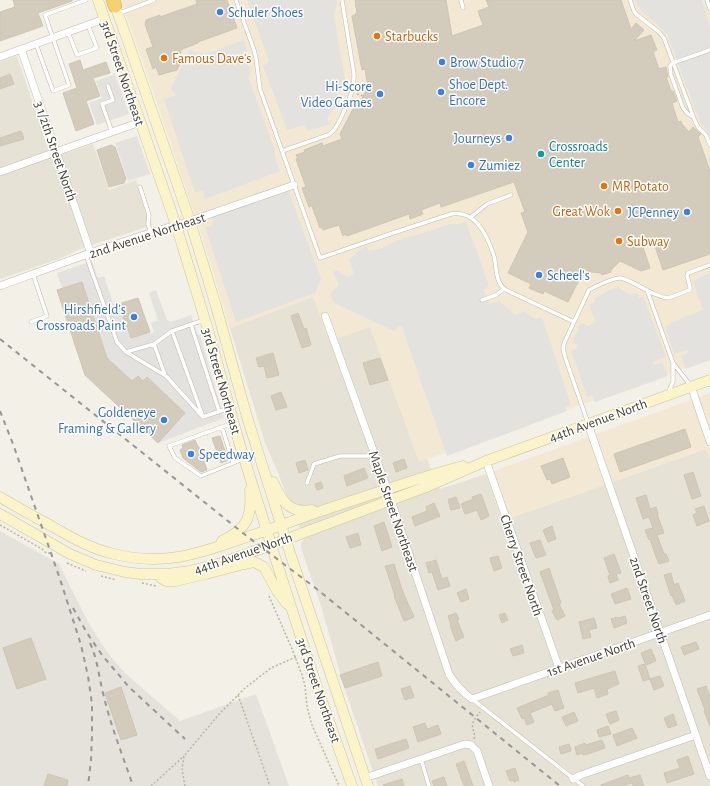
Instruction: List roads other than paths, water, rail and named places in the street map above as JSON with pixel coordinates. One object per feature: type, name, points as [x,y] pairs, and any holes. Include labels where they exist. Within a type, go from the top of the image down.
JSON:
[{"type":"main road","name":"3rd Street Northeast","points":[[98,0],[176,225],[266,531],[292,612],[352,786]]},
{"type":"main road","name":"3rd Street Northeast","points":[[115,5],[190,221],[285,539],[367,782]]},
{"type":"main road","name":"44th Avenue North","points":[[0,514],[70,554],[110,569],[125,572],[157,574],[179,573],[221,563],[271,545],[431,485],[486,461],[710,380]]},
{"type":"main road","points":[[250,426],[274,485],[280,497],[289,507],[299,511],[306,511],[364,496]]},
{"type":"main road","points":[[187,556],[210,548],[232,536],[248,519],[250,499],[244,458]]},
{"type":"main road","name":"44th Avenue North","points":[[0,497],[77,540],[101,550],[114,554],[142,558],[166,559],[187,556],[216,548],[364,496],[436,474],[486,461]]},
{"type":"main road","points":[[157,574],[166,581],[175,581],[254,562],[264,567],[292,612]]},
{"type":"street","points":[[0,56],[104,18]]},
{"type":"street","name":"3 1/2th Street North","points":[[21,49],[56,152],[88,254]]},
{"type":"street","points":[[0,172],[140,122]]},
{"type":"street","name":"2nd Avenue Northeast","points":[[0,286],[88,254],[190,221],[294,184]]},
{"type":"street","name":"Maple Street Northeast","points":[[325,316],[387,489],[449,674],[462,692],[472,699]]},
{"type":"street","points":[[691,386],[710,442]]},
{"type":"street","name":"2nd Street North","points":[[588,424],[710,776]]},
{"type":"street","name":"Cherry Street North","points":[[486,461],[558,668]]},
{"type":"street","name":"1st Avenue North","points":[[472,699],[710,615]]},
{"type":"street","points":[[573,779],[696,735]]},
{"type":"street","points":[[367,782],[420,759],[472,743],[477,751],[489,786]]},
{"type":"lane","points":[[36,44],[53,91],[69,85],[45,15],[86,0]]},
{"type":"lane","points":[[115,5],[154,0]]},
{"type":"lane","points":[[236,0],[254,50],[260,89],[320,258],[451,214],[462,214],[471,217],[480,226],[488,240],[494,257],[498,278],[500,284],[504,288],[574,322]]},
{"type":"lane","points":[[282,151],[331,133],[335,128],[353,89],[354,74],[342,0]]},
{"type":"lane","points":[[461,0],[463,8]]},
{"type":"lane","points":[[630,0],[636,14],[659,32],[664,38],[693,117],[698,127],[706,135],[710,145]]},
{"type":"lane","points":[[707,0],[710,9]]},
{"type":"lane","points":[[68,32],[77,55],[97,48],[88,24]]},
{"type":"lane","points":[[693,117],[683,108],[676,92],[670,66],[673,63],[710,50]]},
{"type":"lane","points":[[108,86],[114,100],[102,104],[112,132]]},
{"type":"lane","points":[[140,187],[150,215],[148,224],[151,233]]},
{"type":"lane","points":[[471,217],[487,204],[511,194]]},
{"type":"lane","points":[[88,254],[117,342],[126,352],[166,376],[203,416]]},
{"type":"lane","points":[[588,424],[564,351],[565,341],[589,290],[614,279],[621,278],[667,298],[688,291],[690,288],[687,276],[688,273],[710,265]]},
{"type":"lane","points":[[31,322],[47,316],[33,274]]},
{"type":"lane","points":[[482,300],[496,295],[504,288]]},
{"type":"lane","points":[[647,290],[674,363],[691,386]]},
{"type":"lane","points":[[126,352],[154,344],[172,331],[205,320]]},
{"type":"lane","points":[[190,325],[219,411]]},
{"type":"lane","points":[[172,331],[203,416]]},
{"type":"lane","points":[[154,344],[166,376]]},
{"type":"lane","points":[[667,395],[673,382],[674,363]]},
{"type":"lane","points":[[203,416],[230,408]]},
{"type":"lane","points":[[234,422],[169,446],[175,458],[201,476],[244,458]]},
{"type":"lane","points":[[222,427],[233,463]]},
{"type":"lane","points":[[307,483],[314,464],[340,456],[375,456]]},
{"type":"lane","points":[[472,699],[583,786]]},
{"type":"lane","points":[[420,759],[430,786]]},
{"type":"railway","points":[[0,339],[248,537],[313,586],[560,786]]},
{"type":"railway","points":[[0,411],[60,579],[81,645],[92,704],[91,760],[88,786]]},
{"type":"railway","points":[[73,608],[87,633],[102,655],[129,687],[185,739]]},
{"type":"railway","points":[[90,643],[95,656],[110,719],[133,786]]},
{"type":"place","name":"Schuler Shoes","points":[[220,12]]},
{"type":"place","name":"Starbucks","points":[[377,36]]},
{"type":"place","name":"Famous Dave's","points":[[164,58]]},
{"type":"place","name":"Brow Studio 7","points":[[442,62]]},
{"type":"place","name":"Shoe Dept. Encore","points":[[441,92]]},
{"type":"place","name":"Hi-Score Video Games","points":[[380,94]]},
{"type":"place","name":"Journeys","points":[[509,138]]},
{"type":"place","name":"Crossroads Center","points":[[541,154]]},
{"type":"place","name":"Zumiez","points":[[471,165]]},
{"type":"place","name":"MR Potato","points":[[604,186]]},
{"type":"place","name":"Great Wok","points":[[618,211]]},
{"type":"place","name":"JCPenney","points":[[687,212]]},
{"type":"place","name":"Subway","points":[[619,241]]},
{"type":"place","name":"Scheel's","points":[[539,275]]},
{"type":"place","name":"Hirshfield's Crossroads Paint","points":[[134,317]]},
{"type":"place","name":"Goldeneye Framing & Gallery","points":[[164,420]]},
{"type":"place","name":"Speedway","points":[[191,454]]}]
